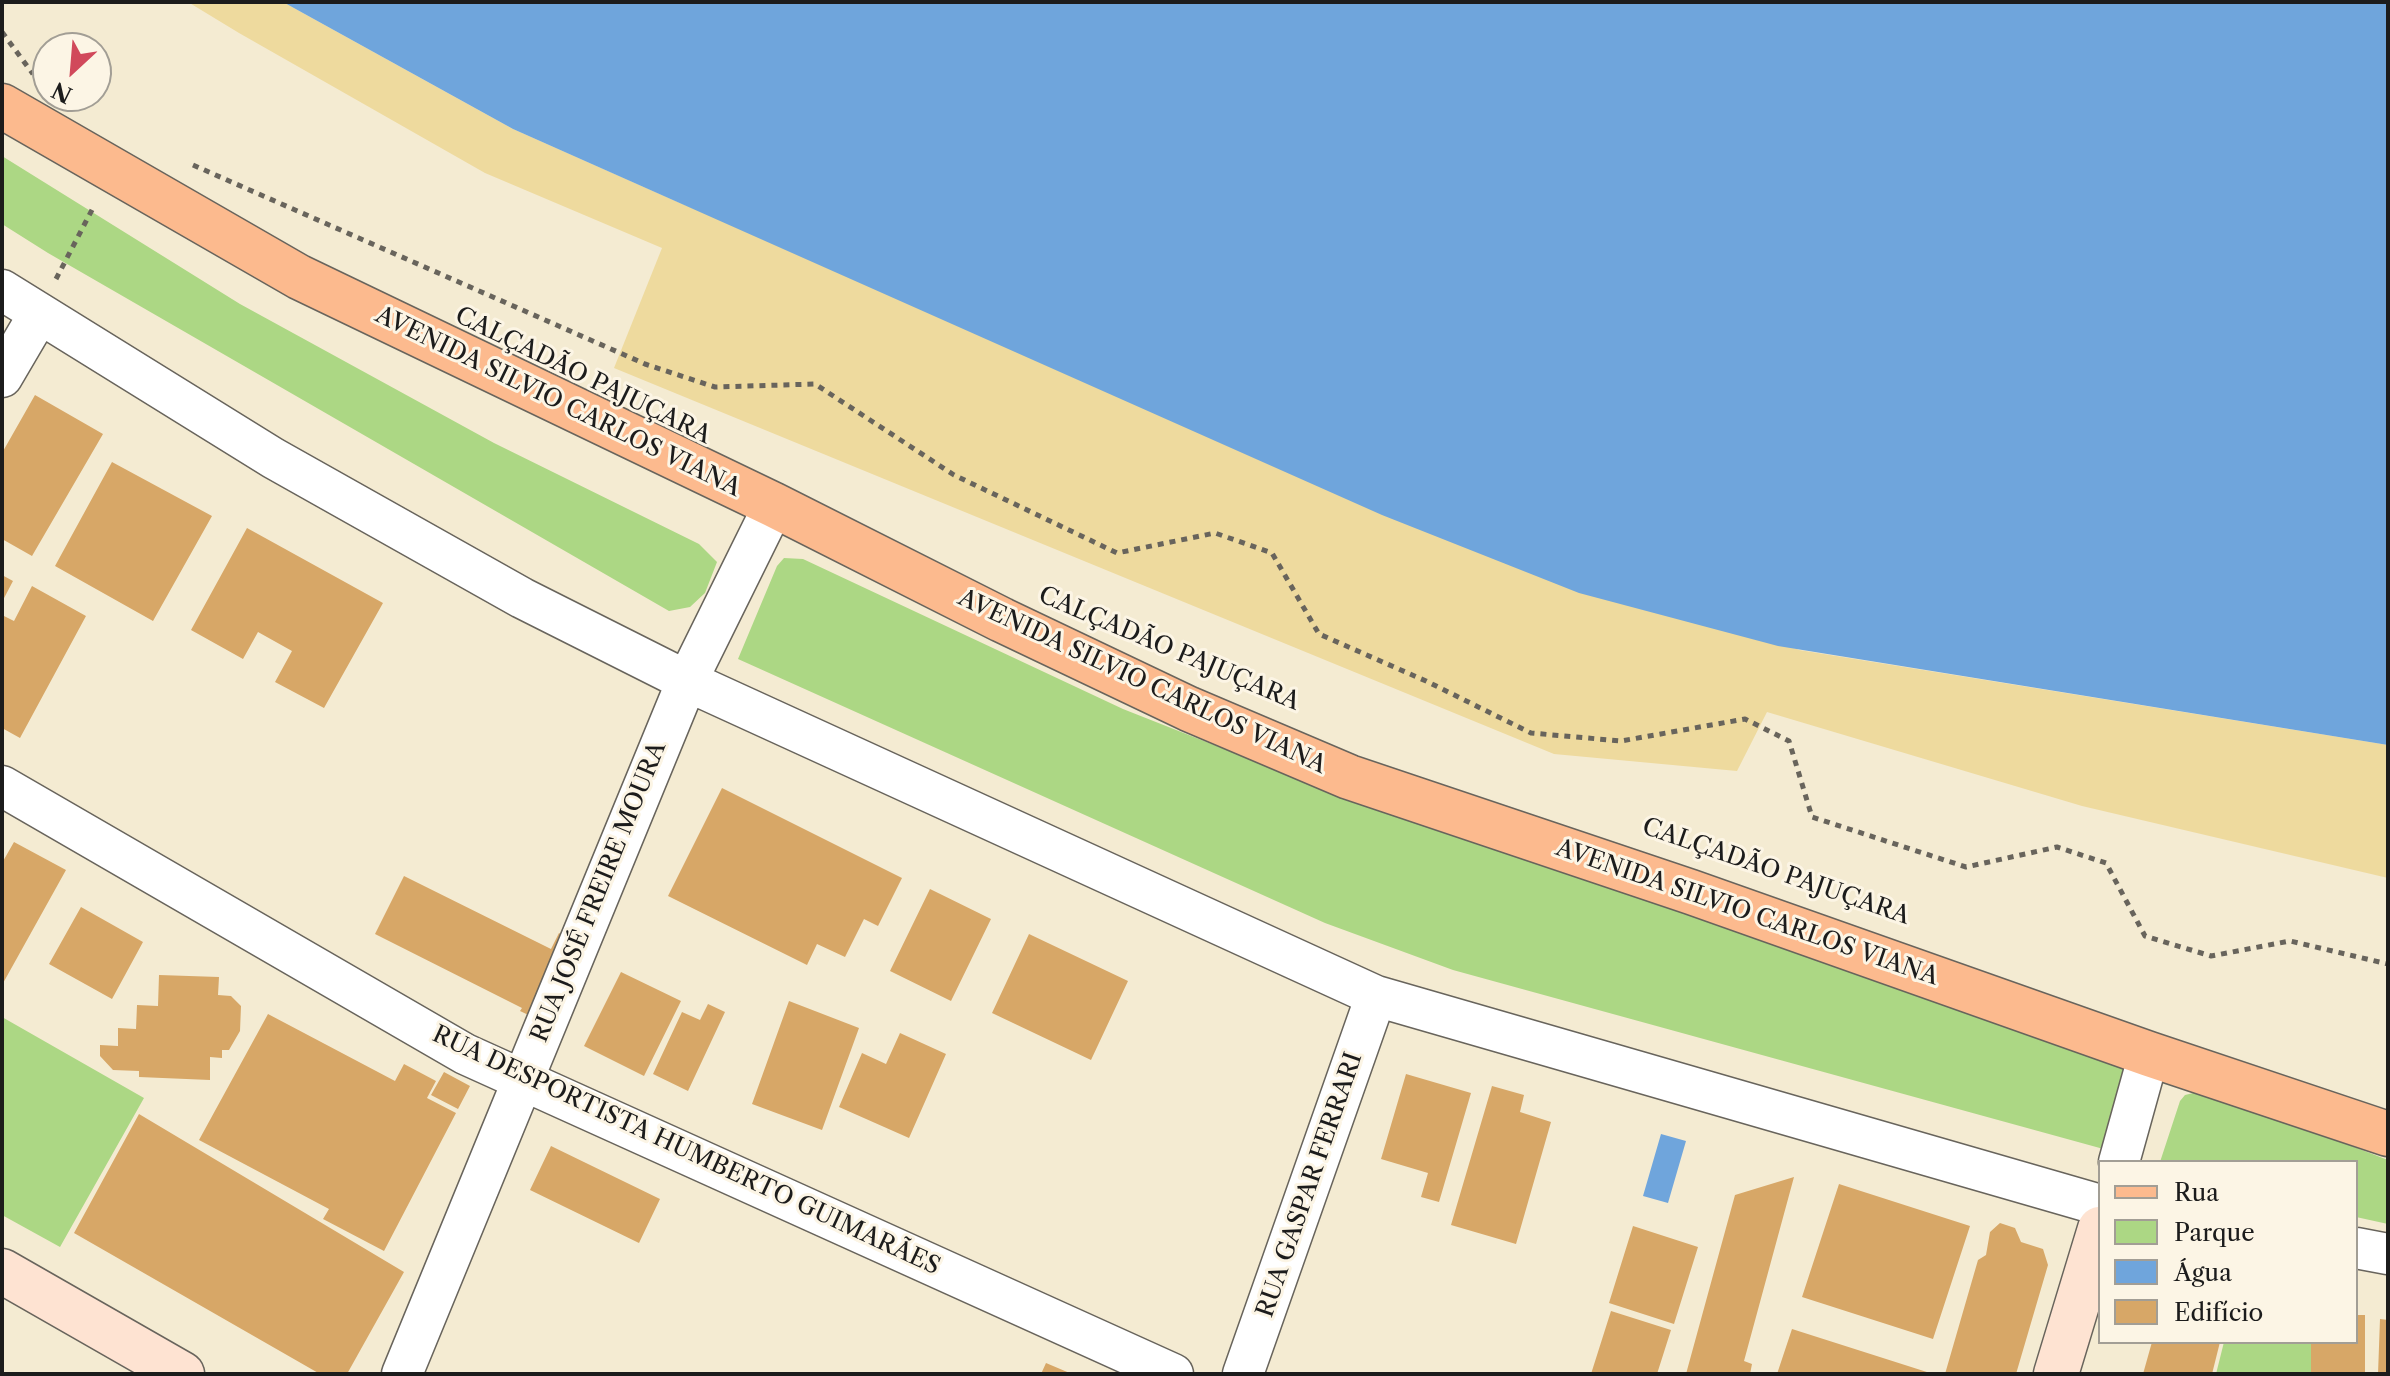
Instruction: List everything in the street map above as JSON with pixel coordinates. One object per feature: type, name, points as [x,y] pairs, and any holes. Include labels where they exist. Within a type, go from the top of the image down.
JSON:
[{"type":"main road","name":"AVENIDA SILVIO CARLOS VIANA","points":[[2,106],[299,277],[1189,709],[1349,777],[2388,1134]]},
{"type":"street","points":[[2,290],[273,458],[522,598],[687,681],[1376,996],[2098,1204]]},
{"type":"street","points":[[2,377],[39,314]]},
{"type":"street","name":"RUA JOSÉ FREIRE MOURA","points":[[402,1374],[687,681],[774,505]]},
{"type":"street","name":"RUA DESPORTISTA HUMBERTO GUIMARÃES","points":[[2,786],[465,1054],[1173,1374]]},
{"type":"street","name":"RUA GASPAR FERRARI","points":[[1243,1374],[1376,996]]},
{"type":"street","points":[[2120,1160],[2149,1054]]},
{"type":"street","points":[[2056,1374],[2098,1236]]},
{"type":"street","points":[[2358,1248],[2388,1254]]},
{"type":"street","points":[[2,1271],[182,1374]]},
{"type":"path","points":[[2,32],[32,72]]},
{"type":"path","points":[[183,160],[645,364],[715,387],[815,384],[954,475],[1117,553],[1215,533],[1272,553],[1319,634],[1426,681],[1531,733],[1621,741],[1745,719],[1789,741],[1812,817],[1966,867],[2057,847],[2106,863],[2145,936],[2211,956],[2290,941],[2388,964]]},
{"type":"path","points":[[39,314],[96,202]]},
{"type":"green space","points":[[2,156],[240,304],[494,443],[699,544],[717,562],[705,593],[690,607],[669,611],[48,253],[2,224]]},
{"type":"green space","points":[[784,558],[803,559],[1123,709],[1376,809],[2129,1064],[2118,1153],[1453,970],[1325,923],[738,659],[777,566]]},
{"type":"green space","points":[[2,1017],[144,1098],[60,1247],[2,1215]]},
{"type":"green space","points":[[2206,1090],[2388,1160],[2388,1224],[2358,1217],[2358,1160],[2161,1160],[2180,1101],[2185,1095]]},
{"type":"green space","points":[[2224,1344],[2333,1344],[2334,1374],[2216,1374]]},
{"type":"sand","points":[[188,2],[283,2],[513,129],[680,203],[1799,650],[2388,745],[2388,878],[2082,806],[1767,712],[1737,771],[1554,754],[614,368],[662,248],[485,173]]},
{"type":"water","points":[[283,2],[2388,2],[2388,745],[1778,646],[1579,593],[1382,515],[513,129]]},
{"type":"water","points":[[1661,1134],[1686,1141],[1668,1203],[1643,1196]]},
{"type":"building","points":[[35,395],[103,434],[32,556],[2,539],[2,453]]},
{"type":"building","points":[[112,462],[212,516],[153,621],[55,566]]},
{"type":"building","points":[[247,528],[383,603],[324,708],[275,682],[292,651],[258,632],[243,659],[191,630]]},
{"type":"building","points":[[2,575],[13,581],[2,602]]},
{"type":"building","points":[[32,586],[86,616],[20,738],[2,728],[2,615],[14,621]]},
{"type":"building","points":[[722,788],[902,878],[878,926],[864,919],[845,957],[817,944],[807,965],[668,896]]},
{"type":"building","points":[[14,842],[66,870],[2,985],[2,863]]},
{"type":"building","points":[[404,876],[551,949],[559,933],[577,942],[539,1020],[520,1011],[522,1008],[375,934]]},
{"type":"building","points":[[930,889],[991,919],[951,1001],[890,971]]},
{"type":"building","points":[[81,907],[143,942],[112,999],[49,964]]},
{"type":"building","points":[[1029,934],[1128,981],[1091,1060],[992,1013]]},
{"type":"building","points":[[621,972],[681,1001],[644,1076],[584,1046]]},
{"type":"building","points":[[159,975],[219,977],[218,995],[231,996],[241,1006],[240,1031],[229,1050],[222,1050],[222,1058],[210,1057],[210,1080],[139,1077],[139,1071],[113,1070],[100,1056],[100,1045],[118,1046],[118,1028],[136,1029],[137,1005],[158,1006]]},
{"type":"building","points":[[789,1001],[859,1028],[822,1130],[752,1104]]},
{"type":"building","points":[[708,1004],[725,1012],[688,1091],[653,1074],[682,1012],[700,1020]]},
{"type":"building","points":[[268,1014],[395,1081],[404,1064],[436,1081],[427,1098],[456,1113],[384,1251],[323,1219],[329,1209],[199,1140]]},
{"type":"building","points":[[900,1033],[946,1054],[909,1138],[839,1107],[862,1053],[886,1064]]},
{"type":"building","points":[[444,1072],[470,1086],[458,1109],[431,1095]]},
{"type":"building","points":[[1406,1074],[1471,1093],[1439,1202],[1421,1197],[1428,1173],[1381,1159]]},
{"type":"building","points":[[1492,1086],[1524,1095],[1520,1112],[1551,1122],[1516,1244],[1451,1225]]},
{"type":"building","points":[[139,1114],[404,1272],[347,1374],[320,1374],[74,1233]]},
{"type":"building","points":[[551,1146],[660,1199],[639,1243],[530,1190]]},
{"type":"building","points":[[1794,1177],[1744,1361],[1752,1364],[1750,1374],[1686,1374],[1735,1195]]},
{"type":"building","points":[[1839,1184],[1970,1226],[1933,1339],[1802,1297]]},
{"type":"building","points":[[2000,1223],[2015,1228],[2021,1242],[2043,1249],[2048,1265],[2016,1374],[1945,1374],[1978,1260],[1986,1255],[1990,1232]]},
{"type":"building","points":[[1633,1226],[1698,1247],[1674,1324],[1609,1303]]},
{"type":"building","points":[[1611,1311],[1671,1330],[1657,1374],[1591,1374]]},
{"type":"building","points":[[2358,1315],[2365,1315],[2365,1374],[2311,1374],[2311,1344],[2358,1344]]},
{"type":"building","points":[[2380,1319],[2388,1320],[2388,1374],[2378,1374]]},
{"type":"building","points":[[1792,1329],[1930,1373],[1930,1374],[1777,1374]]},
{"type":"building","points":[[2151,1344],[2220,1344],[2212,1374],[2143,1374]]},
{"type":"building","points":[[1046,1363],[1072,1374],[1041,1374]]}]
